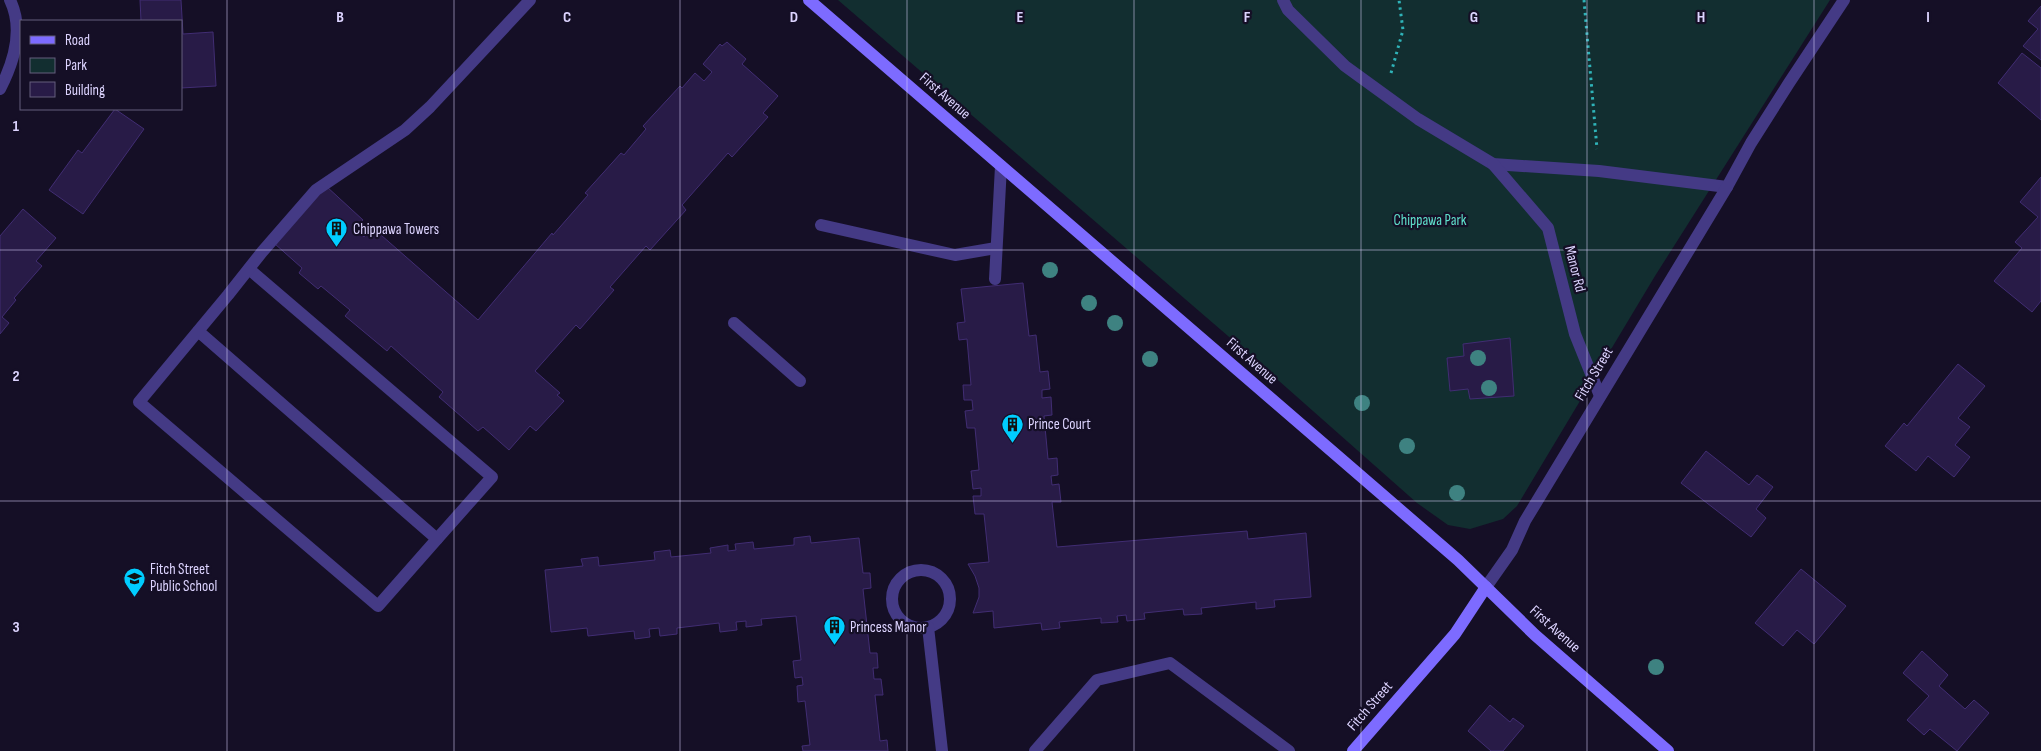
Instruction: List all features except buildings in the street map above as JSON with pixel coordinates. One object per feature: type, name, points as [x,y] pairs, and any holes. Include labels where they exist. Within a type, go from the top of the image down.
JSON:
[{"type":"street","points":[[0,89],[9,72],[18,38],[10,0]]},
{"type":"street","points":[[249,269],[492,477],[378,606],[139,402],[249,269],[316,190],[405,130],[437,100],[530,0]]},
{"type":"street","name":"First Avenue","points":[[809,0],[1453,556],[1535,635],[1668,751]]},
{"type":"street","points":[[1283,0],[1288,10],[1345,66],[1418,119],[1493,164],[1599,171],[1727,187]]},
{"type":"street","name":"Fitch Street","points":[[1353,751],[1455,634],[1512,550],[1525,521],[1784,90],[1844,0]]},
{"type":"street","name":"Manor Rd","points":[[1493,164],[1548,228],[1575,334],[1600,396]]},
{"type":"street","points":[[995,279],[1001,166]]},
{"type":"street","points":[[821,225],[955,255],[996,248]]},
{"type":"street","points":[[734,323],[800,381]]},
{"type":"street","points":[[198,331],[437,539]]},
{"type":"street","points":[[924,570],[937,575],[944,582],[950,599],[944,617],[928,627],[910,626],[896,613],[893,604],[896,586],[902,578],[910,573],[924,570]]},
{"type":"street","points":[[928,627],[942,751]]},
{"type":"street","points":[[1035,751],[1097,680],[1170,663],[1290,751]]},
{"type":"path","points":[[1385,95],[1403,30],[1399,0]]},
{"type":"path","points":[[1584,0],[1599,171]]},
{"type":"green space","name":"Chippawa Park","points":[[838,0],[1830,0],[1655,276],[1517,506],[1503,519],[1470,529],[1448,525],[1417,503],[1228,336]]},
{"type":"place","name":"Chippawa Towers","points":[[337,248]]},
{"type":"place","name":"Prince Court","points":[[1012,443]]},
{"type":"place","name":"Fitch Street Public School","points":[[134,597]]},
{"type":"place","name":"Princess Manor","points":[[834,646]]}]
